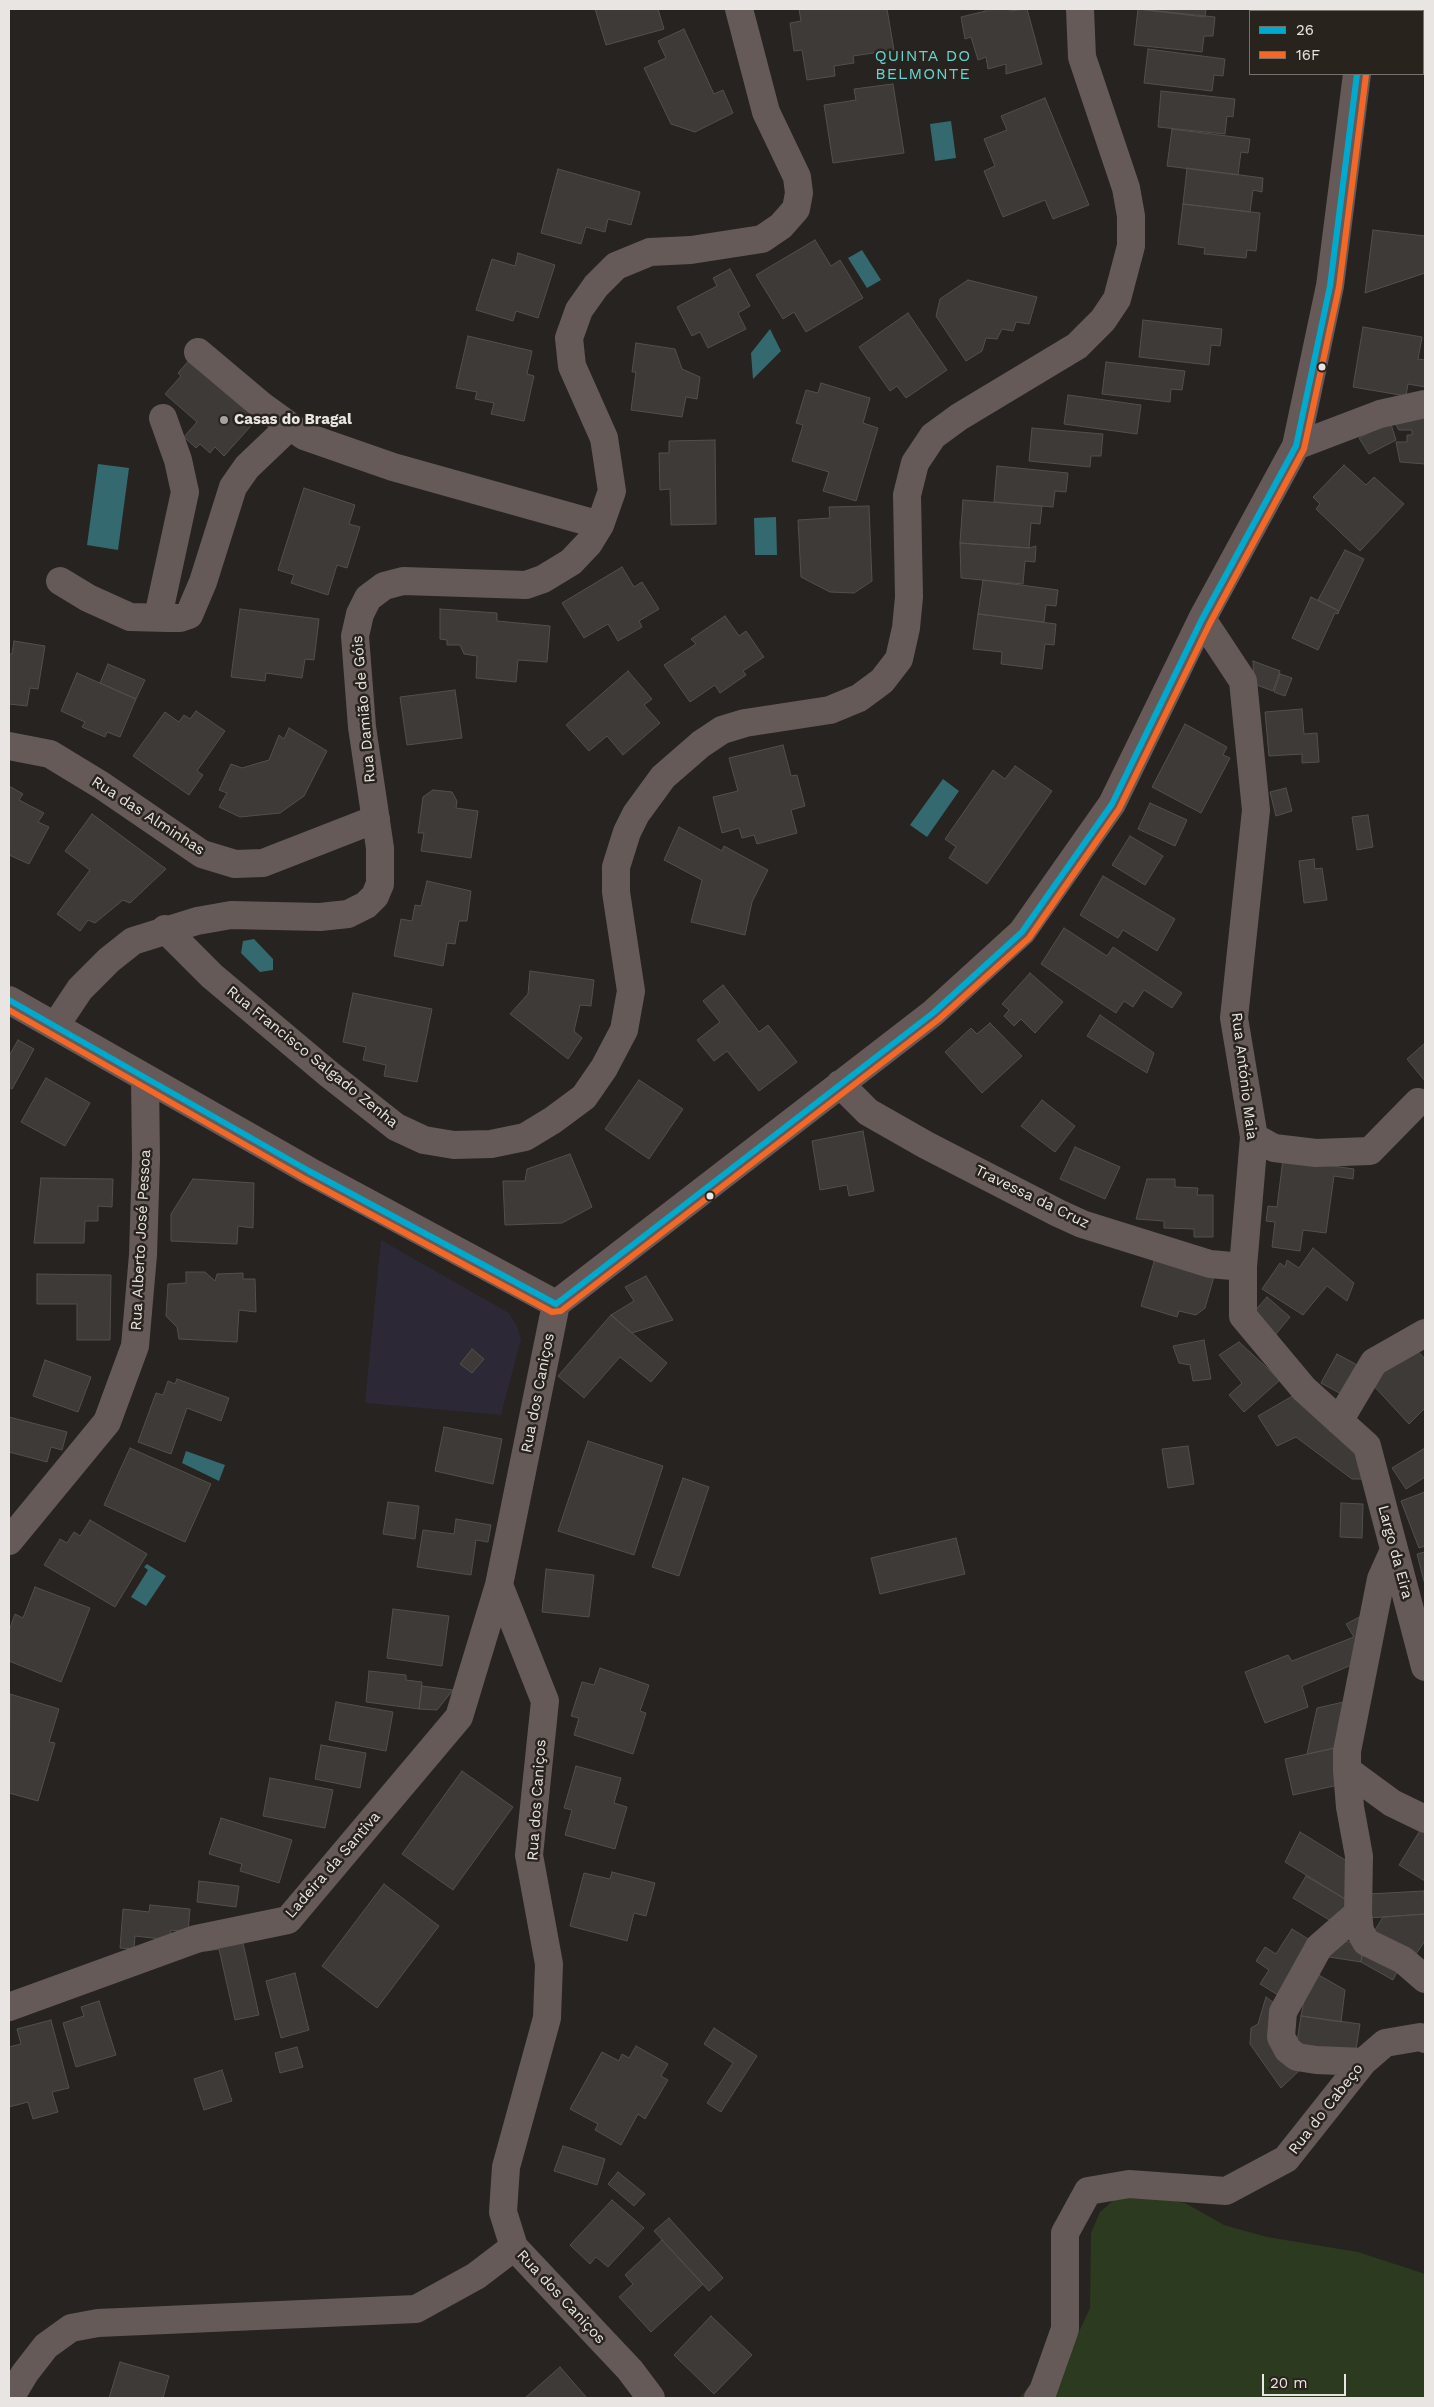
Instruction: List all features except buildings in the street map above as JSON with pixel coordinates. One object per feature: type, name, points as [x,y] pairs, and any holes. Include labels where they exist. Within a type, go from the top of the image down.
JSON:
[{"type":"street","name":"Rua Damião de Góis","points":[[56,1025],[80,989],[109,960],[133,941],[165,929],[231,915],[320,918],[348,914],[366,906],[375,896],[380,884],[380,848],[362,727],[355,636],[360,614],[368,598],[384,586],[403,581],[526,585],[543,579],[571,562],[589,543],[600,524],[612,491],[604,438],[572,366],[569,338],[579,310],[596,286],[616,266],[650,252],[691,250],[762,239],[781,226],[796,209],[799,193],[797,177],[766,112],[739,9]]},
{"type":"street","name":"Rua Francisco Salgado Zenha","points":[[165,929],[212,976],[330,1075],[396,1127],[424,1140],[454,1145],[472,1145],[491,1144],[525,1137],[553,1120],[584,1097],[604,1068],[624,1030],[631,991],[616,892],[616,867],[627,832],[636,814],[663,777],[701,744],[722,730],[744,723],[830,710],[859,698],[882,682],[899,659],[906,628],[908,596],[907,495],[915,463],[933,436],[959,417],[1077,346],[1103,320],[1117,299],[1132,246],[1131,216],[1126,188],[1094,99],[1082,56],[1080,9]]},
{"type":"street","points":[[9,1000],[56,1025],[309,1171],[556,1304],[933,1013],[1022,932],[1112,804],[1202,619],[1296,446],[1330,286],[1356,75]]},
{"type":"street","points":[[198,352],[289,427],[325,445],[393,467],[600,524]]},
{"type":"street","points":[[1296,446],[1380,414],[1425,404]]},
{"type":"street","points":[[163,418],[178,460],[185,492],[159,612],[168,618]]},
{"type":"street","points":[[60,581],[88,598],[130,617],[180,618],[189,615],[203,582],[233,487],[247,467],[289,427]]},
{"type":"street","name":"Rua António Maia","points":[[1202,619],[1243,681],[1256,810],[1234,1018],[1254,1137],[1243,1268],[1243,1316],[1304,1389],[1367,1446],[1380,1495]]},
{"type":"street","name":"Rua das Alminhas","points":[[9,746],[50,754],[101,785],[202,854],[235,864],[263,863],[376,819]]},
{"type":"street","name":"Rua Alberto José Pessoa","points":[[9,1541],[107,1422],[135,1346],[143,1245],[146,1159],[145,1078]]},
{"type":"street","name":"Travessa da Cruz","points":[[840,1084],[868,1112],[1074,1220],[1210,1264],[1243,1268]]},
{"type":"street","points":[[1254,1137],[1274,1148],[1316,1153],[1370,1151],[1418,1102]]},
{"type":"street","name":"Rua dos Caniços","points":[[556,1304],[499,1584],[545,1701],[529,1855],[549,1964],[548,2018],[506,2167],[503,2212],[514,2247],[630,2370],[651,2398]]},
{"type":"street","points":[[1339,1421],[1374,1362],[1425,1333]]},
{"type":"street","name":"Largo da Eira","points":[[1380,1495],[1425,1667]]},
{"type":"street","points":[[1394,1550],[1381,1579],[1347,1751],[1347,1770],[1350,1807],[1359,1856],[1358,1914],[1360,1931],[1366,1942],[1403,1960],[1425,1979]]},
{"type":"street","name":"Ladeira da Santiva","points":[[9,2007],[196,1939],[288,1920],[459,1717],[499,1584]]},
{"type":"street","points":[[1347,1770],[1392,1803],[1425,1819]]},
{"type":"street","points":[[1358,1914],[1319,1946],[1282,2012],[1282,2037],[1288,2050],[1297,2057],[1316,2060],[1363,2062]]},
{"type":"street","name":"Rua do Cabeço","points":[[1038,2398],[1043,2390],[1065,2329],[1065,2233],[1088,2191],[1129,2184],[1226,2191],[1286,2159],[1363,2062],[1386,2043],[1420,2037],[1425,2039]]},
{"type":"street","points":[[10,2398],[25,2373],[46,2346],[71,2328],[98,2323],[416,2309],[476,2276],[514,2247]]},
{"type":"shaded area","points":[[381,1240],[509,1313],[517,1326],[521,1339],[501,1415],[365,1403]]},
{"type":"green space","points":[[1147,2196],[1185,2203],[1224,2225],[1267,2237],[1358,2252],[1425,2274],[1425,2398],[1019,2398],[1077,2336],[1090,2308],[1091,2233],[1100,2212],[1116,2198]]},
{"type":"water","points":[[951,121],[956,158],[935,161],[930,124]]},
{"type":"water","points":[[862,250],[881,280],[867,288],[848,258]]},
{"type":"water","points":[[770,329],[781,351],[753,379],[751,353]]},
{"type":"water","points":[[98,464],[129,468],[118,550],[87,545]]},
{"type":"water","points":[[776,517],[777,555],[755,555],[754,518]]},
{"type":"water","points":[[943,779],[959,791],[927,837],[910,825]]},
{"type":"water","points":[[254,939],[273,959],[273,970],[260,972],[241,953],[243,941]]},
{"type":"water","points":[[186,1451],[225,1465],[219,1481],[182,1463]]},
{"type":"water","points":[[147,1564],[166,1576],[146,1606],[131,1597],[148,1570],[144,1567]]},
{"type":"transit line","name":"26","points":[[556,1304],[933,1013],[1022,932],[1112,804],[1202,619],[1296,446],[1330,286],[1357,75]]},
{"type":"transit line","name":"16F","points":[[9,1010],[305,1179],[552,1312],[561,1311],[939,1019],[1029,938],[1119,809],[1210,623],[1304,449],[1339,287],[1366,75]]},
{"type":"transit line","name":"26","points":[[9,1000],[309,1171],[556,1304]]},
{"type":"place","name":"Casas do Bragal","points":[[224,420]]},
{"type":"district","name":"QUINTA DO BELMONTE","points":[[923,65]]}]
